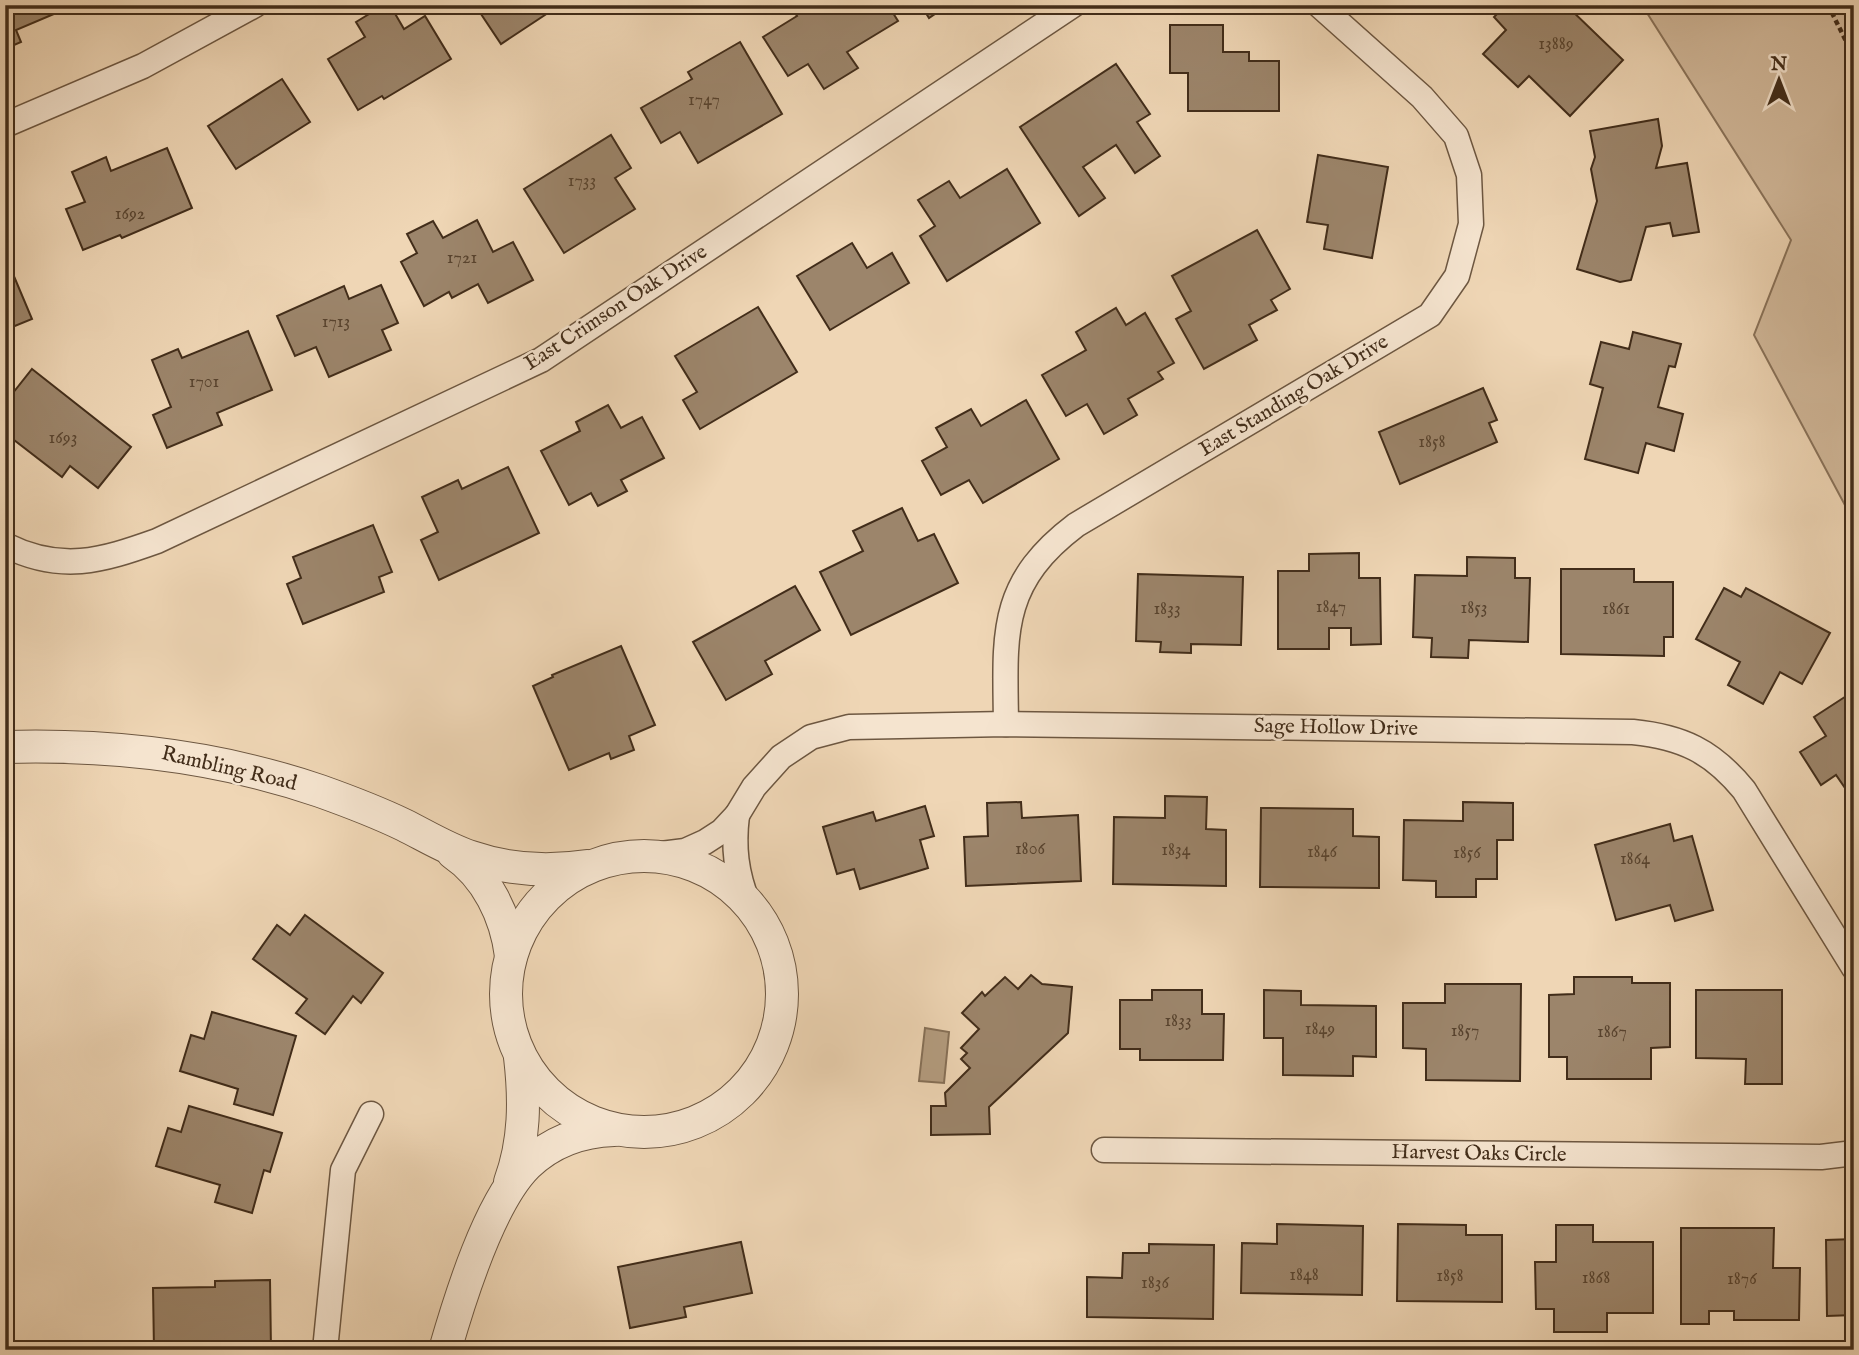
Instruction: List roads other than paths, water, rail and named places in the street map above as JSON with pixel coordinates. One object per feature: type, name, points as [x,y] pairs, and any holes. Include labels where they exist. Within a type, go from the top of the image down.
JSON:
[{"type":"street","points":[[5,125],[143,66],[255,5]]},
{"type":"street","name":"East Crimson Oak Drive","points":[[5,545],[25,555],[66,562],[108,558],[157,541],[541,360],[1073,5]]},
{"type":"street","name":"East Standing Oak Drive","points":[[1006,724],[1005,642],[1009,620],[1024,582],[1047,550],[1076,525],[1430,315],[1457,276],[1471,224],[1469,175],[1456,136],[1422,97],[1319,5]]},
{"type":"street","name":"Sage Hollow Drive","points":[[645,856],[685,851],[722,831],[737,815],[754,787],[781,757],[811,737],[830,731],[868,726],[1006,724],[1633,732],[1676,739],[1714,759],[1731,773],[1854,968]]},
{"type":"street","name":"Rambling Road","points":[[5,747],[104,747],[149,751],[238,767],[311,788],[362,807],[470,857],[500,866],[563,870],[595,865]]},
{"type":"street","name":"Sage Hollow Drive","points":[[737,815],[735,858],[739,881],[748,903]]},
{"type":"street","name":"Rambling Road","points":[[441,844],[458,857],[488,889],[504,922],[511,956]]},
{"type":"street","points":[[445,1350],[469,1277],[503,1200],[519,1149],[524,1088],[519,1055],[510,1031],[506,981],[511,956],[521,932],[543,901],[572,876],[595,865],[620,858],[668,858],[690,864],[731,887],[748,903],[773,944],[780,968],[782,992],[780,1017],[774,1040],[750,1083],[733,1100],[702,1119],[666,1130],[642,1132],[593,1123],[550,1096],[519,1055]]},
{"type":"street","points":[[325,1350],[343,1170],[371,1114]]},
{"type":"street","points":[[503,1200],[527,1166],[542,1152],[579,1135],[618,1129]]},
{"type":"street","name":"Harvest Oaks Circle","points":[[1104,1150],[1821,1157],[1854,1153]]}]
